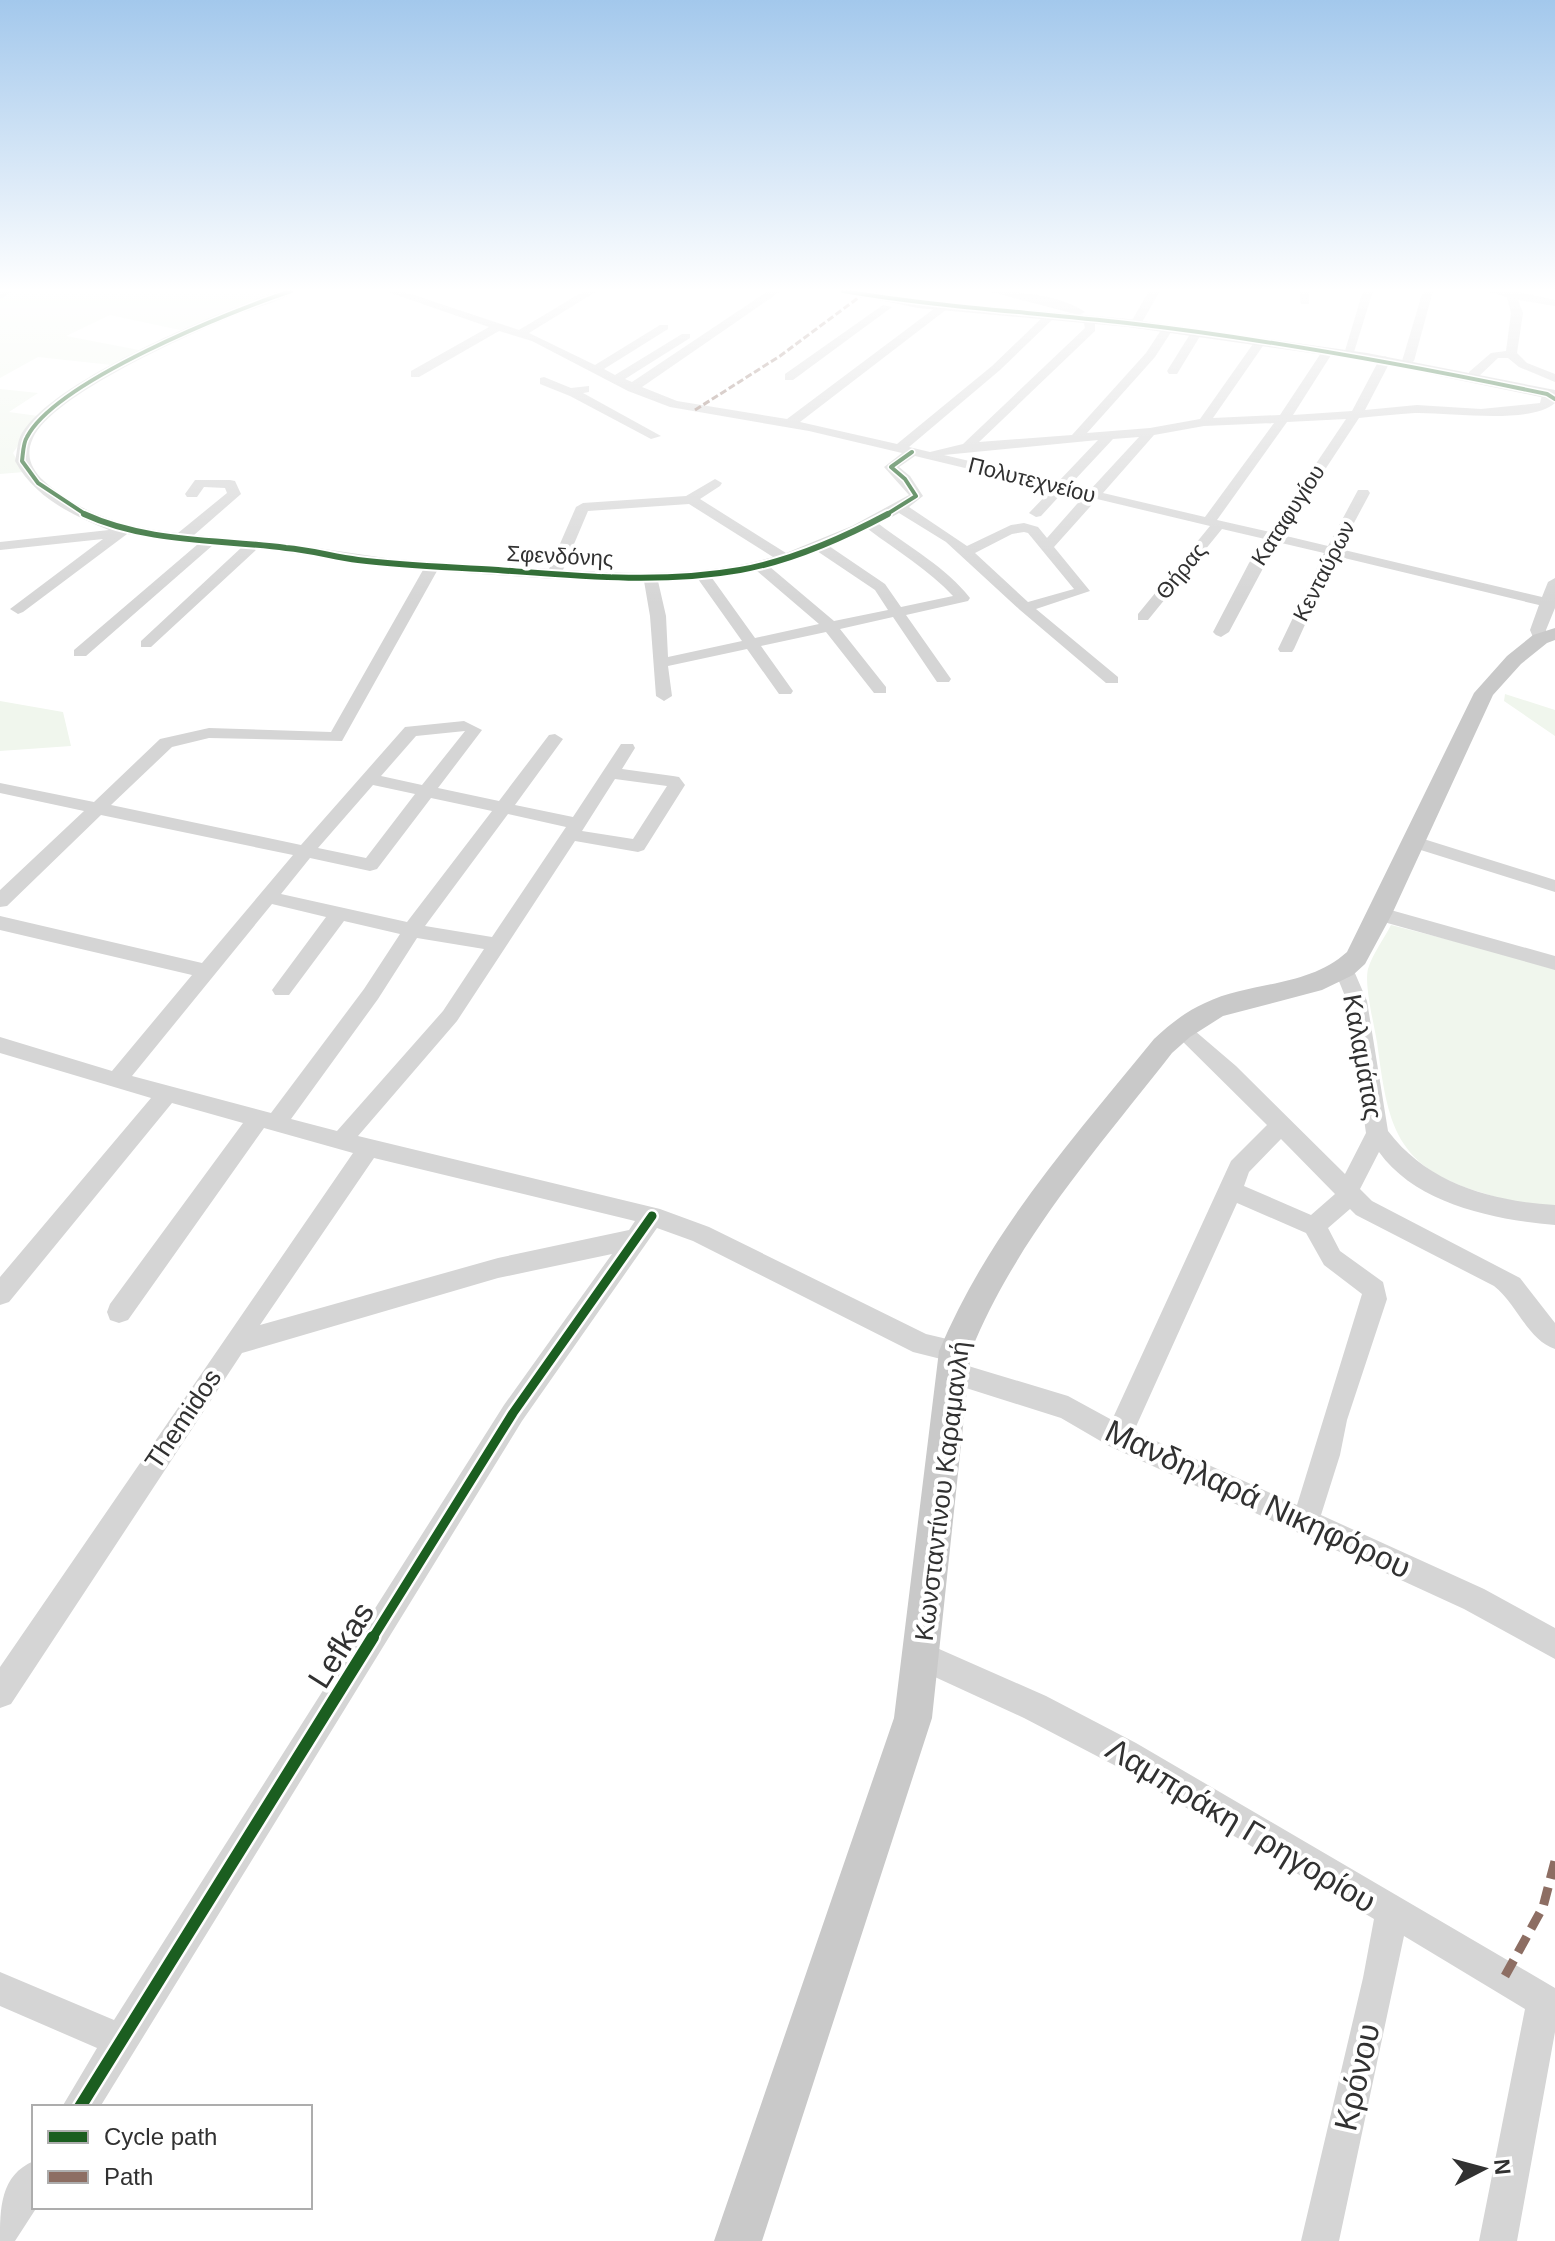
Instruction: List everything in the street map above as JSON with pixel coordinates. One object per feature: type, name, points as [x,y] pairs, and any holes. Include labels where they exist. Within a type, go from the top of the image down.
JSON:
[{"type":"main road","name":"Κωνσταντίνου Καραμανλή","points":[[738,2241],[913,1718],[954,1362],[964,1323],[985,1281],[1036,1207],[1163,1046],[1181,1030],[1215,1009],[1313,984],[1344,969],[1356,958],[1380,914],[1484,693],[1514,660],[1548,636]]},
{"type":"street","points":[[74,396],[39,418],[22,447],[22,461],[31,475],[68,504],[92,518],[124,530]]},
{"type":"street","points":[[579,396],[655,436]]},
{"type":"street","name":"Πολυτεχνείου","points":[[654,396],[695,410],[790,423],[1551,603]]},
{"type":"street","points":[[790,423],[827,396]]},
{"type":"street","points":[[882,463],[905,450],[965,396]]},
{"type":"street","points":[[967,447],[1021,396]]},
{"type":"street","points":[[1076,438],[1114,396]]},
{"type":"street","points":[[1204,422],[1222,396]]},
{"type":"street","name":"Θήρας","points":[[1143,617],[1213,523],[1300,396]]},
{"type":"street","name":"Καταφυγίου","points":[[1221,632],[1244,584],[1367,396]]},
{"type":"street","points":[[929,455],[967,447],[1150,432],[1204,422],[1417,409],[1481,413],[1515,410],[1543,406],[1549,403],[1551,396]]},
{"type":"street","points":[[1047,546],[1150,432]]},
{"type":"street","points":[[1036,513],[1064,487],[1111,434]]},
{"type":"street","points":[[843,436],[856,450],[905,479],[916,496],[898,506]]},
{"type":"street","points":[[183,536],[225,503],[234,494],[234,488],[230,484],[206,481],[200,483],[192,494]]},
{"type":"street","points":[[689,500],[715,483]]},
{"type":"street","name":"Κενταύρων","points":[[1286,649],[1313,587],[1363,493]]},
{"type":"street","points":[[554,575],[583,507],[698,502],[784,558]]},
{"type":"street","points":[[898,506],[931,525],[965,552],[1112,680]]},
{"type":"street","name":"Σφενδόνης","points":[[124,530],[362,560],[554,575],[650,576],[760,566],[868,522],[898,506]]},
{"type":"street","points":[[660,663],[963,598],[938,571],[925,566],[868,522]]},
{"type":"street","points":[[965,552],[975,550],[1017,526],[1033,530],[1083,591],[1025,607]]},
{"type":"street","points":[[0,546],[109,536],[124,530]]},
{"type":"street","points":[[18,609],[124,530]]},
{"type":"street","points":[[80,653],[211,540]]},
{"type":"street","points":[[146,644],[254,544]]},
{"type":"street","points":[[817,544],[880,587],[943,679]]},
{"type":"street","points":[[1,898],[166,743],[187,736],[236,733],[336,737],[433,565]]},
{"type":"street","points":[[760,566],[829,625],[880,690]]},
{"type":"street","points":[[701,573],[785,691]]},
{"type":"street","points":[[650,576],[658,616],[664,696]]},
{"type":"street","points":[[1548,636],[1538,630],[1551,603],[1555,582]]},
{"type":"street","points":[[0,788],[95,809],[305,852],[370,865],[469,728],[411,731],[305,852],[116,1080]]},
{"type":"street","points":[[119,1312],[371,994],[413,928],[555,739]]},
{"type":"street","points":[[342,1140],[450,1016],[627,748]]},
{"type":"street","points":[[368,779],[503,808],[638,846],[676,785],[673,781],[611,773]]},
{"type":"street","points":[[1414,842],[1555,886]]},
{"type":"street","points":[[268,897],[448,938],[497,945]]},
{"type":"street","points":[[282,990],[339,913]]},
{"type":"street","points":[[1380,914],[1555,963]]},
{"type":"street","points":[[0,923],[206,971]]},
{"type":"street","name":"Καλαμάτας","points":[[1344,969],[1357,1001],[1377,1133],[1387,1151],[1407,1170],[1430,1183],[1527,1215],[1555,1215]]},
{"type":"street","points":[[1181,1030],[1364,1208],[1503,1279],[1523,1295],[1544,1330],[1555,1338]]},
{"type":"street","name":"Μανδηλαρά Νικηφόρου","points":[[0,1045],[643,1228],[701,1234],[954,1362],[1068,1408],[1118,1437],[1474,1599],[1555,1644]]},
{"type":"street","points":[[0,1295],[168,1093]]},
{"type":"street","points":[[1118,1437],[1231,1191],[1239,1167],[1281,1125]]},
{"type":"street","points":[[1314,1226],[1333,1211],[1347,1192],[1377,1133]]},
{"type":"street","name":"Themidos","points":[[0,1693],[369,1148]]},
{"type":"street","points":[[1231,1191],[1314,1226],[1332,1258],[1374,1289],[1375,1299],[1334,1420],[1327,1455],[1305,1522]]},
{"type":"street","points":[[234,1344],[643,1228]]},
{"type":"street","name":"Lefkas","points":[[81,2105],[513,1413],[643,1228]]},
{"type":"street","name":"Λαμπράκη Γρηγορίου","points":[[921,1656],[1035,1707],[1125,1754],[1550,2004]]},
{"type":"street","name":"Κρόνου","points":[[1320,2241],[1380,1978],[1391,1913]]},
{"type":"street","points":[[0,1989],[122,2041]]},
{"type":"street","points":[[1498,2241],[1550,2004]]},
{"type":"street","points":[[0,2231],[32,2182]]},
{"type":"shaded area","points":[[0,396],[34,396],[9,412],[38,416],[13,453],[24,472],[0,474]]},
{"type":"shaded area","points":[[1505,694],[1555,710],[1555,736],[1504,701]]},
{"type":"shaded area","points":[[0,701],[63,712],[71,746],[0,751]]},
{"type":"shaded area","points":[[1391,925],[1555,967],[1555,1208],[1519,1204],[1453,1182],[1430,1170],[1413,1156],[1401,1139],[1386,1097],[1367,985],[1370,963]]},
{"type":"marked path","points":[[695,410],[718,396]]},
{"type":"marked path","points":[[1505,1976],[1543,1907],[1555,1861]]},
{"type":"cycle path","points":[[71,396],[50,411],[26,437],[22,461],[38,483],[83,513],[114,527],[146,534],[290,548],[392,564],[616,577],[709,574],[759,566],[857,529],[916,496],[905,479],[891,467],[912,452]]},
{"type":"cycle path","points":[[1550,396],[1555,399]]},
{"type":"cycle path","points":[[81,2105],[513,1413],[652,1216]]}]
